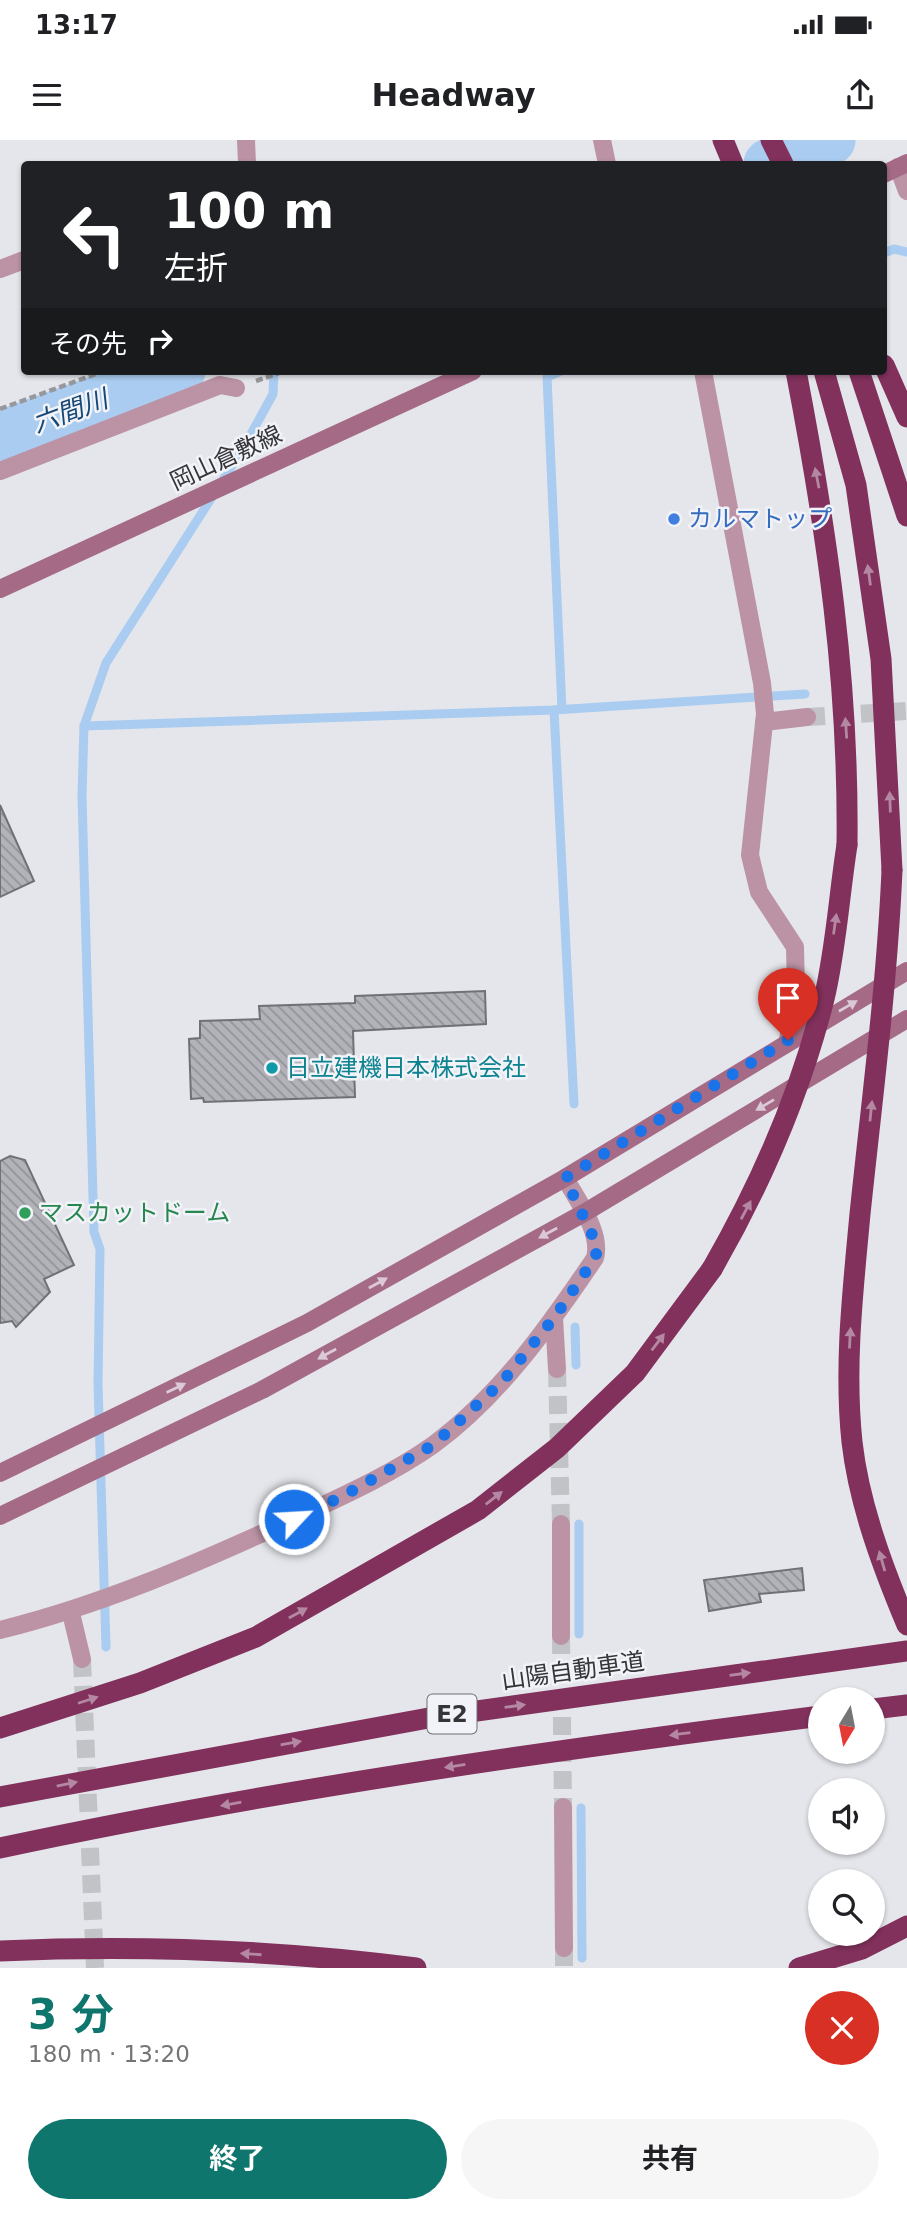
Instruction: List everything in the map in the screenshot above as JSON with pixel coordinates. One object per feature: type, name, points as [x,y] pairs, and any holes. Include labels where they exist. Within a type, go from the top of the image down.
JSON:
[{"type":"highway","points":[[723,140],[732,161]]},
{"type":"highway","points":[[771,140],[782,161]]},
{"type":"highway","points":[[887,372],[907,417]]},
{"type":"highway","points":[[0,1728],[140,1683],[256,1637],[478,1510],[557,1448],[635,1373],[712,1269],[749,1207],[794,1099],[824,997],[846,845],[848,760],[841,657],[825,522],[797,375]]},
{"type":"highway","points":[[825,375],[856,485],[881,659],[892,870],[889,946],[853,1284],[848,1375],[852,1444],[887,1577],[907,1625]]},
{"type":"highway","points":[[860,375],[907,516]]},
{"type":"highway","name":"山陽自動車道","points":[[0,1797],[434,1717],[907,1651]]},
{"type":"highway","points":[[886,1707],[907,1705]]},
{"type":"highway","name":"E2","points":[[0,1848],[328,1786],[589,1746],[808,1718]]},
{"type":"highway","points":[[799,1968],[862,1949],[907,1926]]},
{"type":"highway","points":[[0,1951],[85,1948],[225,1952],[360,1961],[416,1968]]},
{"type":"street","points":[[246,140],[247,161]]},
{"type":"street","points":[[602,140],[606,161]]},
{"type":"street","points":[[896,168],[907,191]]},
{"type":"street","points":[[0,269],[21,261]]},
{"type":"street","name":"岡山倉敷線","points":[[0,589],[464,375]]},
{"type":"street","points":[[704,375],[762,683],[764,718],[750,855],[759,892],[795,947],[796,991],[788,1040]]},
{"type":"street","points":[[0,471],[220,385],[236,388]]},
{"type":"street","points":[[764,718],[807,717]]},
{"type":"street","points":[[0,1473],[307,1323],[565,1178],[788,1040],[907,971]]},
{"type":"street","points":[[0,1516],[262,1390],[584,1213],[907,1019]]},
{"type":"street","points":[[0,1630],[71,1613],[201,1562],[341,1497],[433,1445],[502,1382],[554,1318],[595,1258],[598,1247],[565,1178]]},
{"type":"street","points":[[554,1318],[557,1369]]},
{"type":"street","points":[[561,1524],[561,1636]]},
{"type":"street","points":[[71,1613],[82,1659]]},
{"type":"street","points":[[563,1807],[564,1948]]},
{"type":"path","points":[[0,408],[93,375]]},
{"type":"path","points":[[258,380],[273,375]]},
{"type":"building","points":[[0,805],[34,881],[0,897]]},
{"type":"building","name":"日立建機日本株式会社","points":[[485,991],[486,1024],[353,1031],[355,1097],[204,1102],[203,1098],[191,1099],[189,1039],[200,1038],[200,1021],[260,1019],[259,1006],[355,1003],[355,996]]},
{"type":"building","name":"マスカットドーム","points":[[10,1156],[25,1160],[74,1265],[44,1279],[50,1292],[16,1327],[12,1321],[0,1323],[0,1161]]},
{"type":"building","points":[[802,1568],[804,1590],[759,1594],[761,1602],[709,1611],[704,1580]]},
{"type":"waterway","name":"六間川","points":[[777,161],[830,140]]},
{"type":"waterway","points":[[887,252],[894,249],[907,252]]},
{"type":"waterway","name":"六間川","points":[[0,436],[169,375]]},
{"type":"waterway","points":[[106,1647],[98,1384],[100,1249],[94,1232],[82,796],[84,726],[106,663],[244,447],[273,394],[274,375]]},
{"type":"waterway","points":[[552,375],[547,377],[562,709]]},
{"type":"waterway","points":[[84,726],[554,710],[805,694]]},
{"type":"waterway","points":[[554,710],[574,1104]]},
{"type":"waterway","points":[[575,1327],[576,1365]]},
{"type":"waterway","points":[[579,1524],[579,1634]]},
{"type":"waterway","points":[[581,1808],[582,1958]]},
{"type":"tunnel","points":[[807,717],[907,711]]},
{"type":"tunnel","points":[[557,1369],[561,1524]]},
{"type":"tunnel","points":[[561,1636],[563,1807]]},
{"type":"tunnel","points":[[82,1659],[95,1968]]},
{"type":"tunnel","points":[[564,1948],[564,1968]]},
{"type":"place","name":"カルマトップ","points":[[674,519]]},
{"type":"place","name":"日立建機日本株式会社","points":[[272,1068]]},
{"type":"place","name":"マスカットドーム","points":[[25,1213]]},
{"type":"route","points":[[294,1519],[341,1497],[433,1445],[502,1382],[554,1318],[595,1258],[598,1247],[594,1233],[565,1178],[788,1040]]}]
